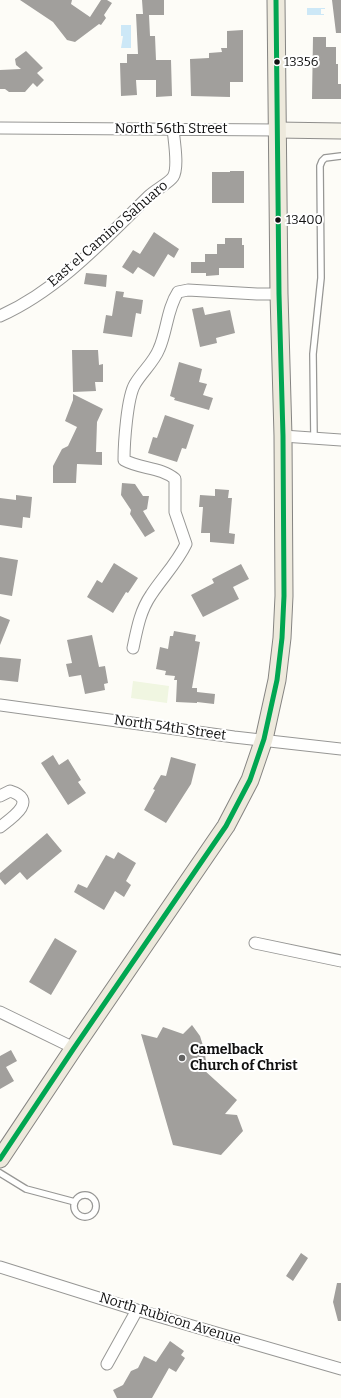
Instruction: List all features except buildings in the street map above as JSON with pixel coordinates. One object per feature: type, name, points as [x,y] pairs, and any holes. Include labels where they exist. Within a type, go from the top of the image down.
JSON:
[{"type":"main road","points":[[0,1159],[226,826],[250,780],[264,739],[277,680],[283,614],[283,436],[279,294],[276,0]]},
{"type":"main road","name":"North 56th Street","points":[[278,130],[341,131]]},
{"type":"street","name":"North 56th Street","points":[[0,128],[278,130]]},
{"type":"street","name":"East el Camino Sahuaro","points":[[0,316],[34,297],[60,279],[103,241],[151,193],[173,177],[176,168],[173,129]]},
{"type":"street","points":[[133,648],[140,615],[150,596],[182,553],[186,544],[175,512],[175,479],[169,473],[132,464],[124,460],[130,396],[134,385],[159,351],[172,302],[178,292],[188,290],[279,294]]},
{"type":"street","points":[[283,436],[341,440]]},
{"type":"street","name":"North 54th Street","points":[[0,705],[226,736],[264,739],[341,749]]},
{"type":"street","points":[[0,796],[10,791],[18,794],[22,801],[22,808],[17,815],[0,827]]},
{"type":"street","points":[[255,943],[341,961]]},
{"type":"street","points":[[0,1012],[74,1048]]},
{"type":"street","name":"North Rubicon Avenue","points":[[0,1267],[137,1310],[341,1369]]},
{"type":"street","points":[[107,1364],[137,1310]]},
{"type":"lane","points":[[314,438],[313,354],[321,278],[320,166],[325,158],[341,156]]},
{"type":"lane","points":[[0,1173],[26,1189],[75,1202]]},
{"type":"lane","points":[[79,1196],[90,1196],[95,1200],[97,1207],[96,1211],[90,1216],[83,1217],[76,1213],[74,1206],[75,1202],[79,1196]]},
{"type":"green space","points":[[133,681],[169,686],[167,703],[131,698]]},
{"type":"water","points":[[307,8],[325,8],[321,9],[321,14],[324,15],[307,15]]},
{"type":"water","points":[[121,25],[131,25],[131,48],[121,48],[123,36],[121,36]]},
{"type":"transit line","points":[[0,1159],[226,826],[250,780],[264,739],[277,680],[282,638],[284,596],[276,0]]},
{"type":"place","name":"13356","points":[[277,62]]},
{"type":"place","name":"13400","points":[[278,220]]},
{"type":"place","name":"Camelback Church of Christ","points":[[182,1058]]}]
